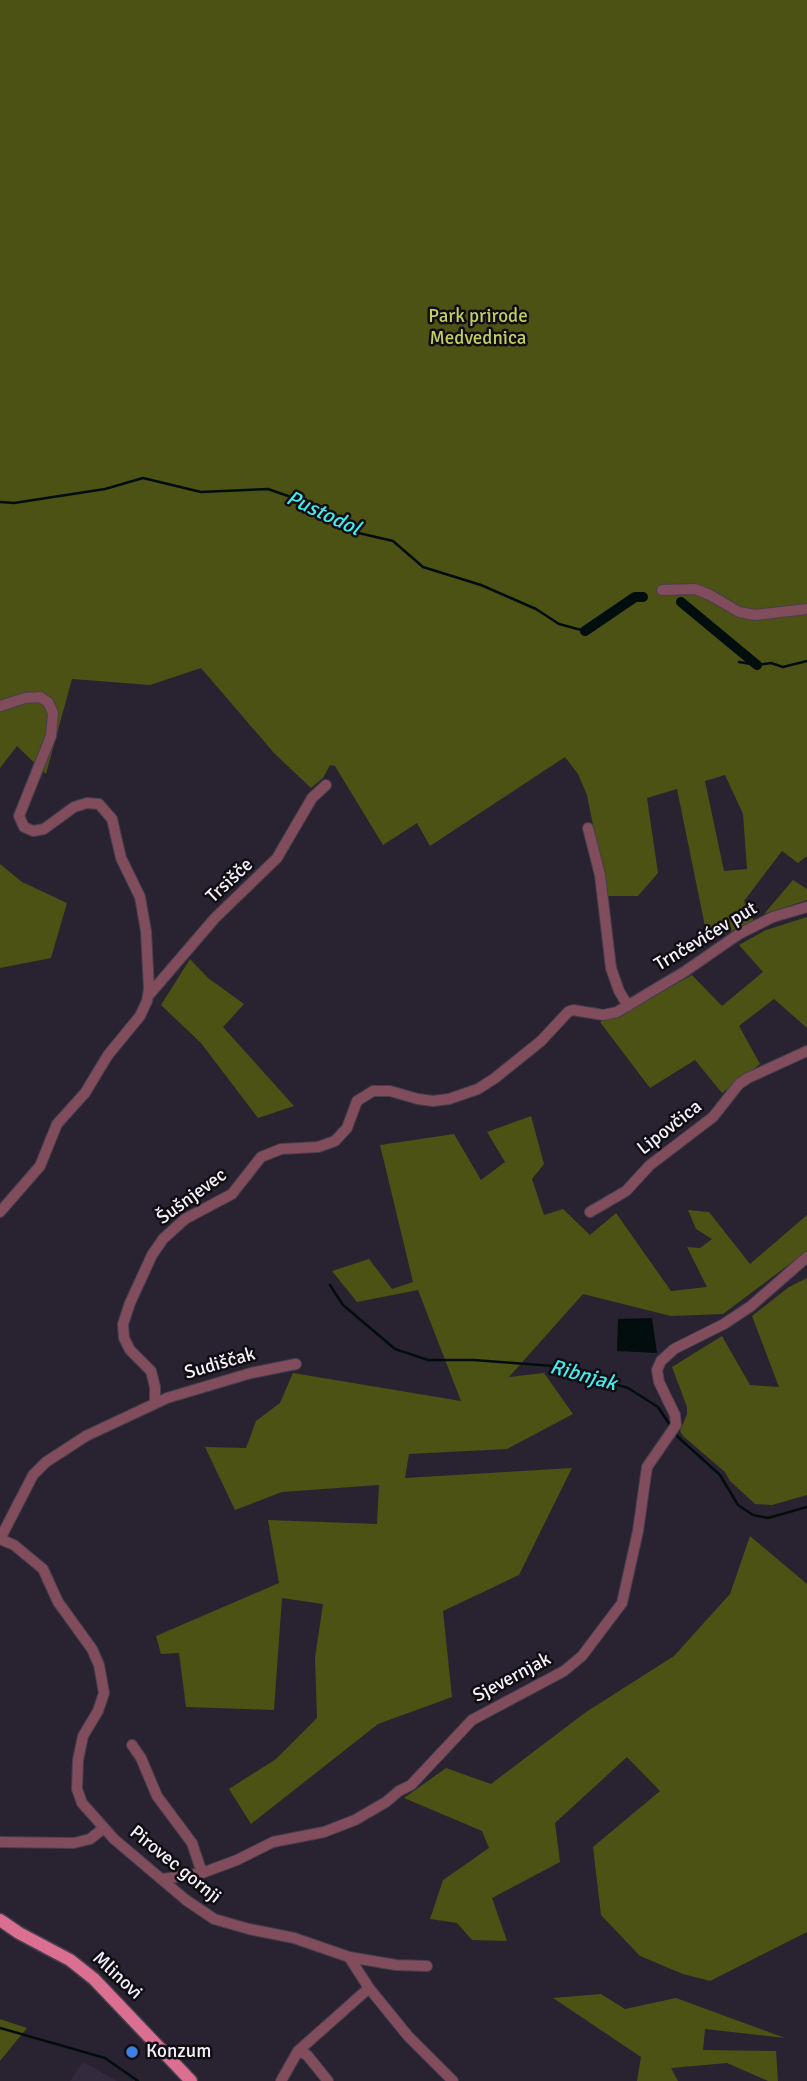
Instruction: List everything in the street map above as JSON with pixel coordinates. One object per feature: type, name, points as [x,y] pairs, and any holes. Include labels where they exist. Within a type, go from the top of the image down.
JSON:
[{"type":"main road","name":"Mlinovi","points":[[0,1920],[80,1967],[116,2000],[191,2081]]},
{"type":"street","points":[[662,590],[695,589],[739,612],[755,615],[807,609]]},
{"type":"street","points":[[0,706],[25,698],[40,697],[48,702],[53,713],[51,736],[19,817],[24,827],[33,831],[44,829],[74,807],[87,803],[99,804],[112,819],[121,858],[140,897],[146,931],[148,996]]},
{"type":"street","name":"Trsišče","points":[[0,1212],[40,1166],[57,1124],[85,1093],[108,1055],[127,1034],[145,1006],[148,996],[209,925],[277,859],[312,798],[326,785]]},
{"type":"street","points":[[588,828],[600,875],[611,968],[628,1006]]},
{"type":"street","name":"Trnčevićev put","points":[[628,1006],[739,934],[773,917],[807,906]]},
{"type":"street","name":"Šušnjevec","points":[[155,1402],[151,1371],[127,1345],[123,1324],[152,1255],[176,1226],[232,1194],[267,1153],[281,1149],[318,1147],[335,1141],[347,1128],[353,1108],[363,1096],[382,1090],[425,1101],[459,1096],[478,1089],[495,1078],[541,1041],[568,1012],[573,1010],[603,1015],[628,1006]]},
{"type":"street","name":"Lipovčica","points":[[590,1212],[626,1191],[650,1165],[713,1117],[739,1084],[807,1051]]},
{"type":"street","name":"Sjevernjak","points":[[163,1879],[202,1873],[280,1840],[316,1834],[345,1825],[411,1785],[472,1720],[536,1687],[573,1664],[590,1647],[618,1610],[624,1595],[638,1531],[644,1477],[652,1458],[676,1425],[675,1415],[659,1382],[657,1370],[661,1362],[674,1349],[724,1324],[751,1306],[807,1257]]},
{"type":"street","name":"Sudiščak","points":[[155,1402],[251,1373],[296,1364]]},
{"type":"street","points":[[0,1539],[22,1492],[38,1468],[86,1437],[155,1402]]},
{"type":"street","name":"Pirovec gornji","points":[[0,1539],[14,1545],[43,1569],[58,1602],[92,1649],[99,1665],[104,1693],[98,1711],[83,1736],[77,1781],[82,1803],[104,1828],[186,1900],[214,1919],[294,1938],[349,1957],[396,1965],[427,1966]]},
{"type":"street","points":[[132,1745],[161,1801],[192,1843],[202,1873]]},
{"type":"street","points":[[0,1842],[74,1843],[90,1839],[104,1828]]},
{"type":"street","points":[[349,1957],[369,1988],[408,2036],[453,2081]]},
{"type":"street","points":[[281,2081],[298,2051],[369,1988]]},
{"type":"street","points":[[298,2051],[307,2055],[328,2081]]},
{"type":"shaded area","points":[[652,1318],[657,1353],[617,1351],[618,1319]]},
{"type":"shaded area","points":[[83,2062],[117,2081],[70,2081]]},
{"type":"green space","name":"Park prirode Medvednica","points":[[0,0],[807,0],[807,856],[798,863],[782,851],[744,901],[754,921],[708,941],[677,789],[647,798],[658,873],[638,896],[607,896],[587,795],[578,774],[565,757],[430,846],[417,823],[383,845],[335,766],[330,765],[323,778],[311,788],[274,753],[201,668],[150,685],[72,679],[46,774],[17,746],[0,768]],"holes":[[[725,775],[743,814],[747,869],[724,871],[705,781]]]},
{"type":"green space","points":[[0,864],[22,882],[67,903],[51,958],[0,968]]},
{"type":"green space","points":[[793,880],[807,889],[807,900],[764,914]]},
{"type":"green space","points":[[807,917],[807,1028],[774,999],[739,1026],[760,1064],[722,1093],[695,1060],[650,1088],[600,1022],[630,1010],[692,975],[722,1006],[763,972],[739,945],[766,930]]},
{"type":"green space","points":[[190,959],[208,978],[244,1004],[223,1027],[294,1106],[258,1118],[201,1043],[161,1005]]},
{"type":"green space","points":[[531,1116],[544,1164],[532,1179],[544,1215],[563,1209],[590,1235],[616,1213],[671,1291],[707,1287],[687,1247],[700,1248],[712,1239],[696,1229],[688,1210],[709,1212],[750,1264],[807,1215],[807,1251],[723,1314],[671,1316],[583,1294],[509,1377],[544,1373],[573,1414],[507,1449],[409,1454],[405,1478],[572,1468],[519,1575],[443,1611],[452,1697],[378,1724],[251,1824],[229,1789],[276,1759],[317,1718],[315,1658],[323,1604],[282,1598],[274,1710],[186,1707],[179,1653],[161,1654],[156,1636],[279,1583],[268,1520],[377,1524],[379,1485],[282,1492],[235,1510],[205,1447],[246,1448],[256,1421],[280,1403],[293,1373],[461,1401],[418,1290],[357,1302],[332,1271],[369,1259],[392,1289],[413,1282],[380,1145],[454,1134],[481,1180],[505,1162],[487,1132]]},
{"type":"green space","points":[[807,1278],[807,1495],[772,1505],[755,1504],[730,1481],[725,1472],[683,1436],[680,1431],[687,1407],[672,1367],[722,1336],[750,1385],[779,1387],[752,1316],[789,1287]]},
{"type":"green space","points":[[750,1536],[807,1584],[807,1932],[710,1981],[683,1974],[640,1956],[601,1915],[593,1847],[660,1791],[627,1757],[555,1823],[560,1862],[492,1898],[507,1941],[472,1940],[457,1923],[430,1919],[443,1880],[489,1848],[482,1831],[404,1798],[446,1768],[491,1784],[586,1712],[674,1656],[730,1594]]},
{"type":"green space","points":[[601,1994],[625,2009],[676,1998],[785,2038],[705,2029],[703,2050],[776,2051],[778,2081],[768,2081],[727,2063],[671,2068],[678,2081],[637,2081],[641,2057],[553,1998]]},
{"type":"green space","points":[[0,2019],[27,2028],[0,2061]]},
{"type":"waterway","name":"Pustodol","points":[[0,502],[14,503],[105,489],[143,478],[201,492],[268,489],[308,503],[350,531],[393,541],[423,567],[481,585],[536,609],[559,624],[585,631]]},
{"type":"waterway","points":[[585,631],[635,597],[643,597]]},
{"type":"waterway","points":[[681,602],[757,665]]},
{"type":"waterway","name":"Pustodol","points":[[739,662],[757,665],[771,663],[783,667],[807,661]]},
{"type":"waterway","name":"Ribnjak","points":[[330,1285],[343,1305],[395,1349],[428,1360],[474,1360],[553,1366],[628,1388],[658,1407],[678,1437],[720,1475],[738,1505],[753,1515],[768,1518],[807,1507]]},
{"type":"waterway","points":[[0,2028],[105,2058],[138,2081]]},
{"type":"place","name":"Konzum","points":[[132,2052]]}]
